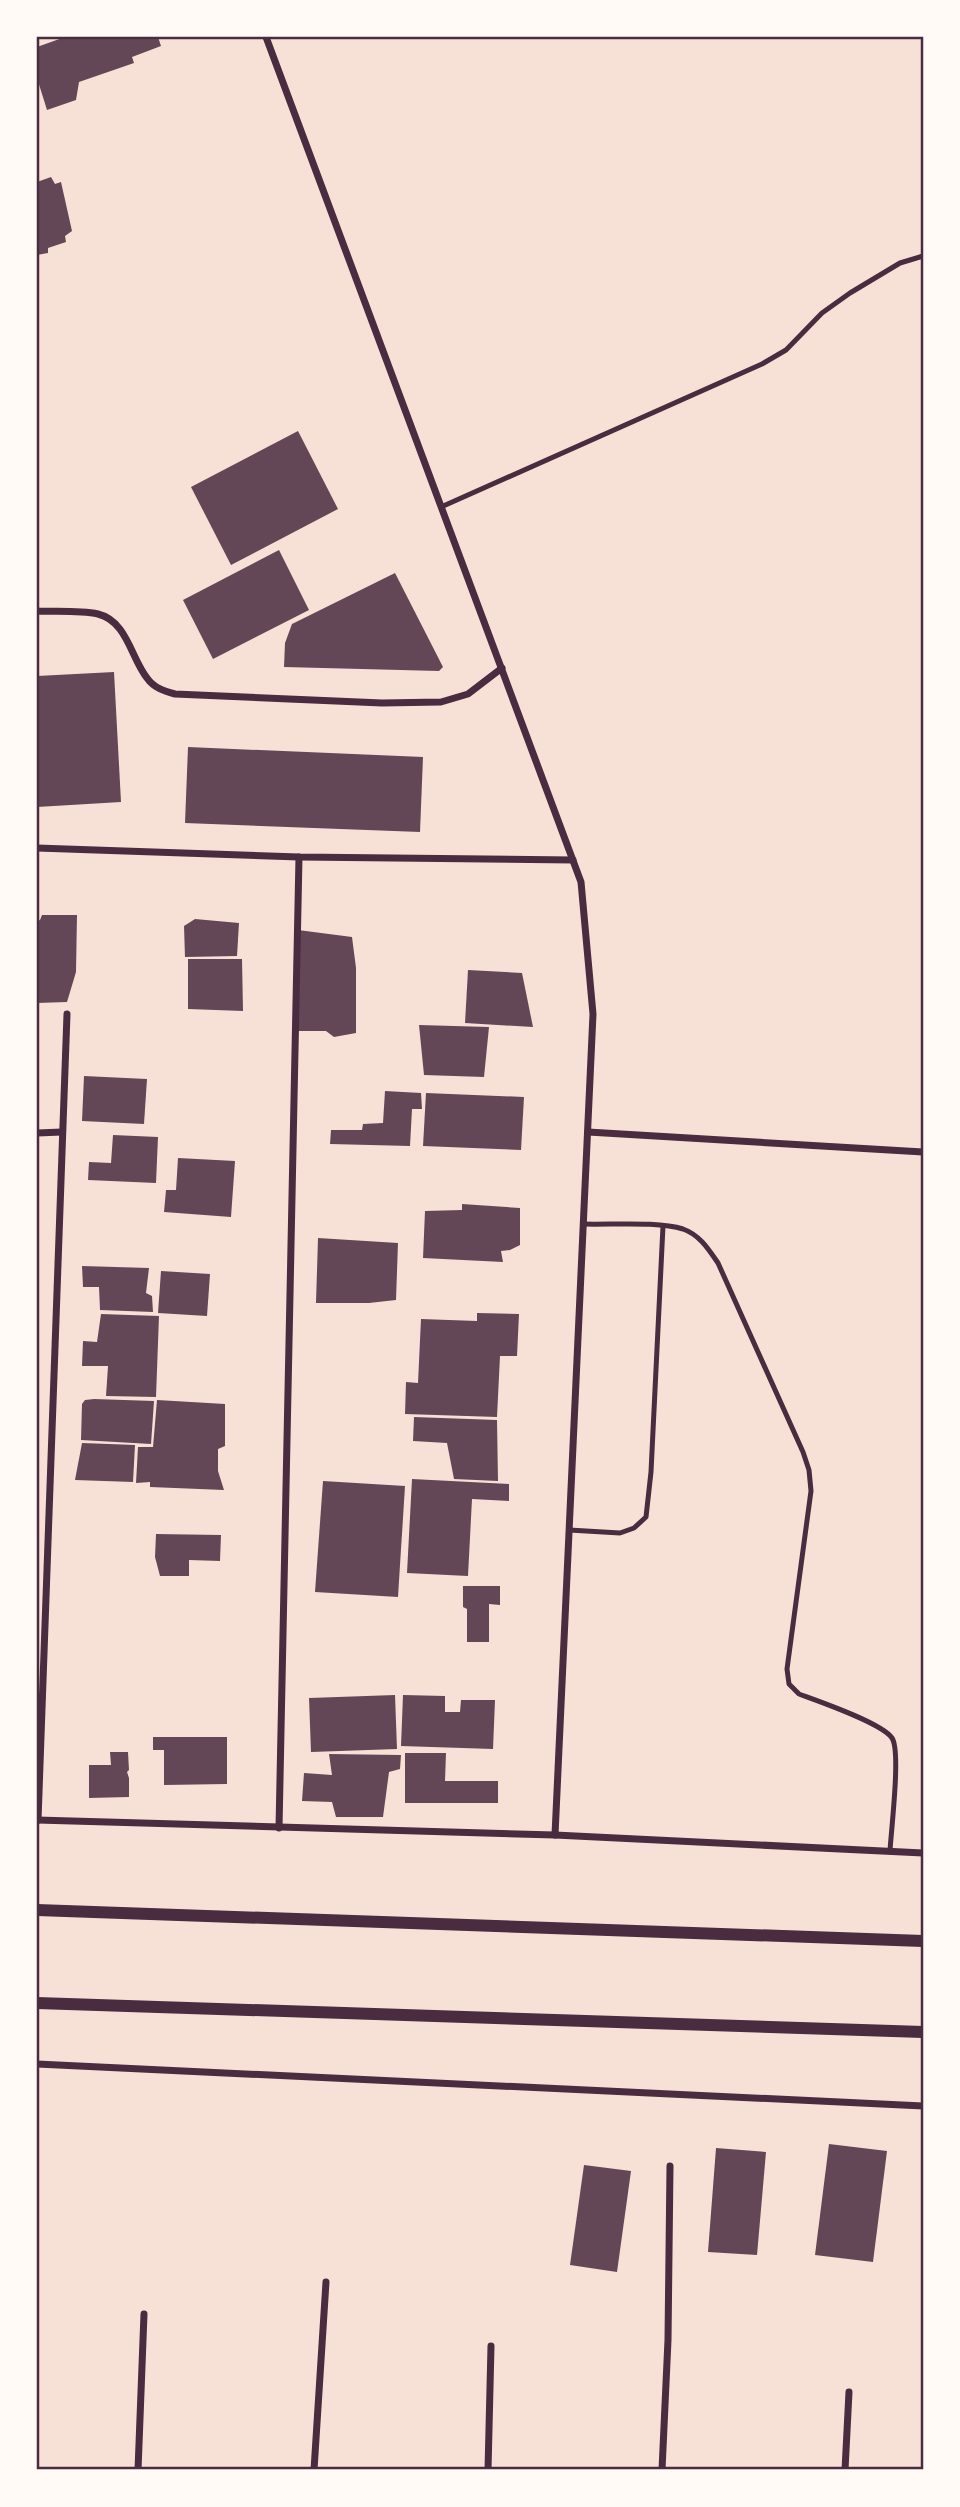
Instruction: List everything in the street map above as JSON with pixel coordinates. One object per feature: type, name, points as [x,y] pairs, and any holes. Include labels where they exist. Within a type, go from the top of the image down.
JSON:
[{"type":"street","points":[[266,37],[581,882],[593,1014],[555,1835]]},
{"type":"street","points":[[37,611],[99,614],[113,621],[123,634],[147,680],[160,690],[175,694],[382,703],[441,702],[468,694],[502,668]]},
{"type":"street","points":[[37,848],[299,857],[573,860]]},
{"type":"street","points":[[279,1828],[299,857]]},
{"type":"street","points":[[67,1014],[38,1820],[555,1835],[923,1853]]},
{"type":"street","points":[[37,1133],[62,1132]]},
{"type":"street","points":[[588,1132],[923,1152]]},
{"type":"street","points":[[37,1910],[923,1941]]},
{"type":"street","points":[[37,2003],[923,2032]]},
{"type":"street","points":[[37,2064],[923,2106]]},
{"type":"street","points":[[662,2470],[668,2340],[670,2166]]},
{"type":"street","points":[[314,2470],[326,2282]]},
{"type":"street","points":[[138,2470],[144,2314]]},
{"type":"street","points":[[488,2470],[491,2346]]},
{"type":"street","points":[[845,2470],[849,2392]]},
{"type":"lane","points":[[441,507],[762,364],[786,350],[822,313],[850,293],[900,263],[923,256]]},
{"type":"lane","points":[[583,1224],[663,1226],[684,1230],[705,1244],[718,1263],[809,1470],[811,1491],[786,1669],[789,1684],[799,1694],[881,1728],[893,1738],[896,1757],[890,1852]]},
{"type":"lane","points":[[569,1530],[620,1533],[634,1528],[646,1517],[651,1472],[663,1226]]},
{"type":"building","points":[[65,37],[158,37],[161,46],[132,57],[134,63],[79,82],[76,100],[47,110],[37,78],[37,47]]},
{"type":"building","points":[[51,177],[55,184],[61,182],[72,231],[65,236],[66,242],[48,248],[48,253],[37,255],[37,182]]},
{"type":"building","points":[[298,431],[338,509],[231,565],[191,487]]},
{"type":"building","points":[[279,550],[309,610],[213,659],[183,600]]},
{"type":"building","points":[[395,573],[443,667],[439,671],[284,667],[285,643],[292,624]]},
{"type":"building","points":[[114,672],[121,802],[37,807],[37,676]]},
{"type":"building","points":[[188,747],[423,757],[420,832],[185,823]]},
{"type":"building","points":[[42,915],[77,915],[76,972],[67,1002],[37,1003],[37,921]]},
{"type":"building","points":[[195,919],[239,923],[237,956],[185,957],[184,926]]},
{"type":"building","points":[[298,930],[352,937],[356,968],[356,1033],[334,1037],[326,1031],[298,1031]]},
{"type":"building","points":[[188,959],[242,959],[243,1011],[188,1009]]},
{"type":"building","points":[[468,970],[522,973],[533,1027],[465,1023]]},
{"type":"building","points":[[419,1025],[489,1027],[484,1077],[424,1075]]},
{"type":"building","points":[[84,1076],[147,1079],[144,1124],[82,1121]]},
{"type":"building","points":[[385,1091],[421,1093],[422,1109],[412,1109],[410,1146],[330,1144],[331,1130],[362,1130],[363,1124],[383,1123]]},
{"type":"building","points":[[426,1093],[524,1097],[521,1150],[423,1146]]},
{"type":"building","points":[[113,1135],[158,1137],[156,1183],[88,1180],[89,1162],[111,1163]]},
{"type":"building","points":[[178,1158],[235,1161],[231,1217],[164,1212],[166,1190],[176,1190]]},
{"type":"building","points":[[462,1204],[520,1208],[520,1245],[501,1251],[503,1262],[423,1258],[425,1211],[462,1210]]},
{"type":"building","points":[[318,1238],[398,1243],[396,1300],[316,1303]]},
{"type":"building","points":[[82,1266],[149,1268],[146,1293],[152,1296],[153,1312],[100,1310],[99,1287],[83,1287]]},
{"type":"building","points":[[161,1271],[210,1274],[207,1316],[158,1313]]},
{"type":"building","points":[[477,1313],[519,1314],[517,1356],[500,1356],[497,1417],[405,1414],[406,1382],[418,1383],[421,1319],[477,1321]]},
{"type":"building","points":[[101,1314],[159,1316],[156,1397],[106,1396],[108,1366],[82,1366],[83,1341],[97,1342]]},
{"type":"building","points":[[85,1400],[154,1401],[151,1444],[81,1440],[82,1404]]},
{"type":"building","points":[[157,1400],[225,1404],[225,1446],[218,1449],[218,1471],[224,1490],[150,1487],[150,1482],[136,1483],[138,1447],[153,1447]]},
{"type":"building","points":[[414,1417],[497,1420],[498,1481],[454,1479],[447,1443],[413,1441]]},
{"type":"building","points":[[82,1443],[135,1445],[133,1482],[75,1480]]},
{"type":"building","points":[[412,1479],[509,1484],[509,1501],[472,1499],[468,1576],[407,1573]]},
{"type":"building","points":[[323,1481],[405,1486],[398,1597],[315,1592]]},
{"type":"building","points":[[156,1534],[221,1535],[220,1561],[189,1560],[189,1576],[160,1576],[155,1557]]},
{"type":"building","points":[[463,1586],[500,1586],[500,1605],[489,1604],[489,1642],[467,1642],[467,1609],[463,1607]]},
{"type":"building","points":[[395,1695],[397,1749],[311,1752],[309,1698]]},
{"type":"building","points":[[403,1695],[445,1696],[445,1712],[460,1712],[461,1700],[495,1700],[493,1749],[401,1746]]},
{"type":"building","points":[[153,1737],[227,1737],[227,1784],[164,1785],[164,1750],[153,1750]]},
{"type":"building","points":[[110,1752],[128,1752],[129,1797],[89,1798],[89,1765],[111,1765]]},
{"type":"building","points":[[405,1753],[446,1753],[445,1781],[498,1781],[498,1803],[405,1803]]},
{"type":"building","points":[[329,1754],[401,1755],[400,1769],[389,1772],[383,1817],[336,1817],[332,1802],[302,1801],[304,1773],[332,1775]]},
{"type":"building","points":[[829,2144],[887,2151],[873,2262],[815,2255]]},
{"type":"building","points":[[716,2148],[766,2152],[757,2255],[708,2252]]},
{"type":"building","points":[[584,2165],[631,2171],[617,2272],[570,2265]]}]
